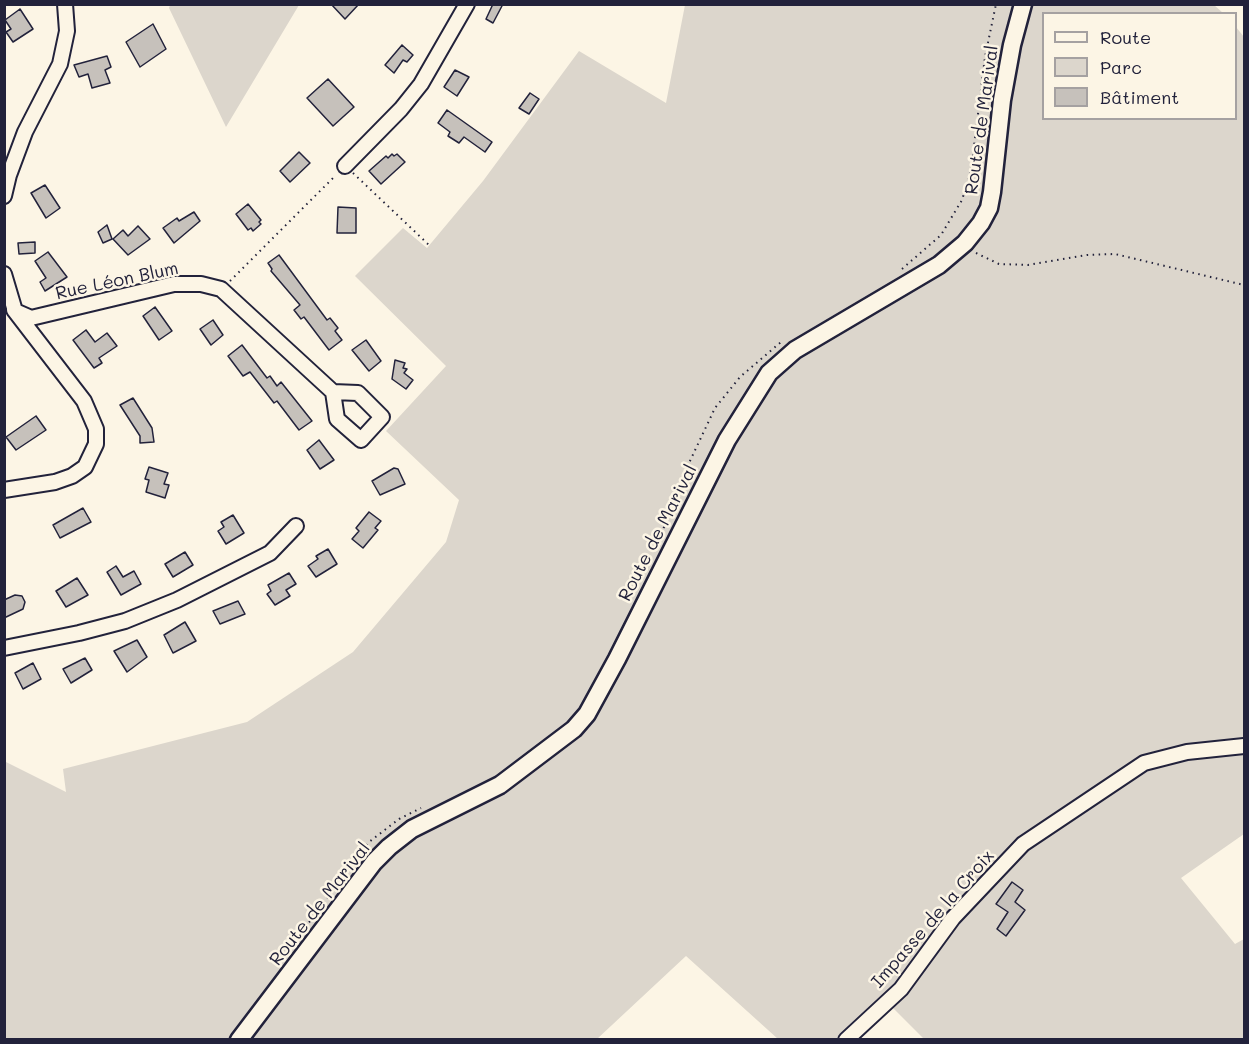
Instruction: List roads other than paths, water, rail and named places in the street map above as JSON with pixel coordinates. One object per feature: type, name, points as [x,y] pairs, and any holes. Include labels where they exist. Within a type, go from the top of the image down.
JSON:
[{"type":"main road","name":"Route de Marival","points":[[239,1040],[362,878],[389,847],[412,829],[500,785],[567,735],[587,714],[727,440],[769,373],[795,350],[939,265],[965,243],[981,224],[989,208],[1004,89],[1023,4]]},
{"type":"street","points":[[4,196],[9,175],[26,132],[60,64],[67,32],[65,4]]},
{"type":"street","points":[[345,166],[401,109],[421,84],[467,4]]},
{"type":"street","points":[[4,274],[10,310],[84,401],[96,429],[96,444],[85,467],[72,476],[55,482],[4,490]]},
{"type":"street","name":"Rue Léon Blum","points":[[10,310],[32,318],[174,284],[201,284],[221,289],[333,392]]},
{"type":"street","points":[[4,648],[125,621],[177,600],[270,553],[296,526]]},
{"type":"street","name":"Impasse de la Croix","points":[[846,1040],[901,989],[953,918],[1023,844],[1144,763],[1186,752],[1245,746]]}]
